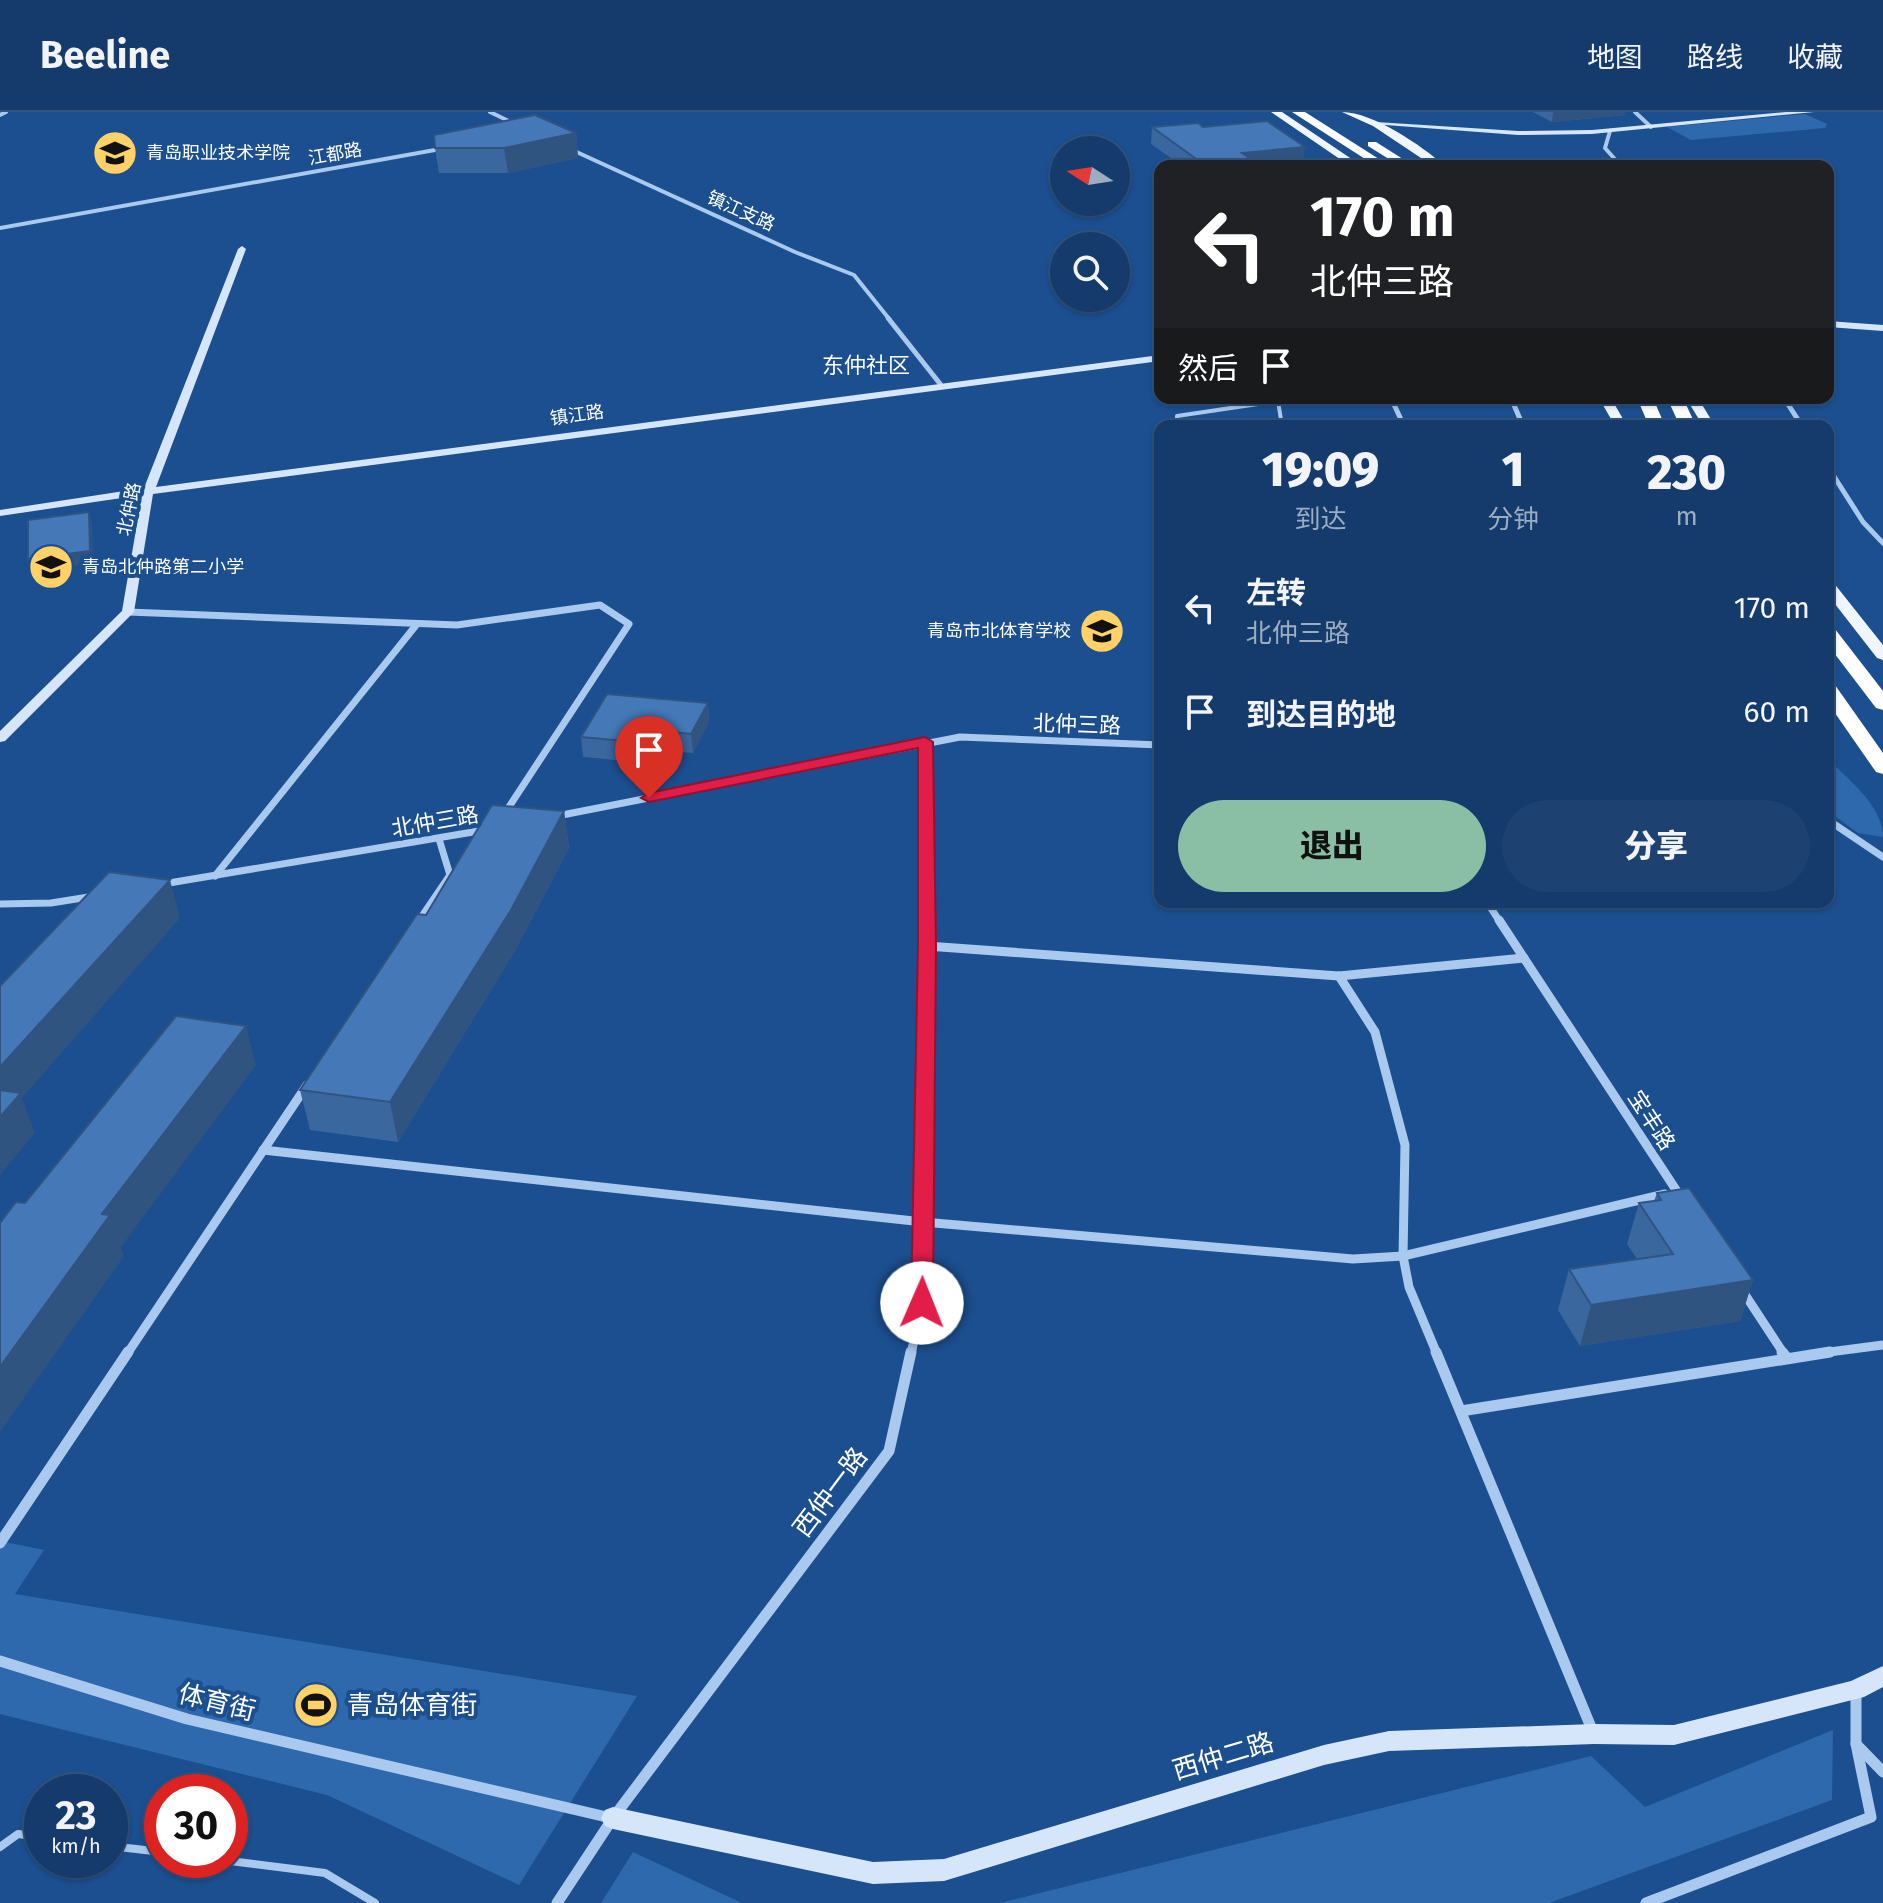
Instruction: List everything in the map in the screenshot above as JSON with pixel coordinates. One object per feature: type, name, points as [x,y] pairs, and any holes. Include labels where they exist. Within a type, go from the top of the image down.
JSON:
[{"type":"highway","points":[[1297,112],[1374,160]]},
{"type":"highway","points":[[1321,112],[1398,160]]},
{"type":"highway","points":[[1834,641],[1883,704]]},
{"type":"highway","points":[[1834,698],[1883,768]]},
{"type":"main road","points":[[1276,112],[1348,160]]},
{"type":"main road","points":[[1347,112],[1376,124],[1431,160]]},
{"type":"main road","points":[[1834,593],[1883,655]]},
{"type":"main road","points":[[1834,706],[1850,721]]},
{"type":"street","points":[[0,115],[6,112]]},
{"type":"street","points":[[490,112],[522,127]]},
{"type":"street","points":[[1635,112],[1651,127]]},
{"type":"street","points":[[1376,124],[1518,133],[1610,131],[1810,112]]},
{"type":"street","points":[[1610,131],[1605,148],[1616,160]]},
{"type":"street","name":"江都路","points":[[0,228],[455,146]]},
{"type":"street","name":"镇江支路","points":[[562,146],[795,252],[854,275],[941,385]]},
{"type":"street","name":"北仲路","points":[[128,612],[148,493],[242,249]]},
{"type":"street","points":[[1834,324],[1883,328]]},
{"type":"street","points":[[1834,334],[1883,336]]},
{"type":"street","name":"镇江路","points":[[0,513],[1154,359]]},
{"type":"street","points":[[1834,476],[1863,522],[1883,543]]},
{"type":"street","points":[[0,738],[128,612],[457,625],[600,605],[629,624],[503,816]]},
{"type":"street","points":[[215,876],[417,624]]},
{"type":"street","name":"北仲三路","points":[[541,819],[960,737],[1154,745]]},
{"type":"street","name":"西仲一路","points":[[557,1903],[613,1818],[889,1451],[922,1303],[927,946],[925,742]]},
{"type":"street","points":[[1834,824],[1883,857]]},
{"type":"street","name":"北仲三路","points":[[155,886],[495,829]]},
{"type":"street","points":[[414,927],[450,875],[439,839]]},
{"type":"street","points":[[0,904],[51,903],[111,893]]},
{"type":"street","name":"宝丰路","points":[[1491,908],[1686,1204]]},
{"type":"street","points":[[927,946],[1339,976],[1524,958]]},
{"type":"street","points":[[1339,976],[1375,1032],[1405,1145],[1403,1256],[1409,1287],[1594,1734]]},
{"type":"street","points":[[0,1543],[316,1072]]},
{"type":"street","points":[[263,1150],[923,1222],[1353,1259],[1403,1256],[1678,1191]]},
{"type":"street","points":[[1736,1281],[1786,1357]]},
{"type":"street","points":[[1461,1411],[1786,1357],[1883,1345]]},
{"type":"street","name":"体育街","points":[[0,1661],[187,1719],[613,1818]]},
{"type":"street","name":"西仲二路","points":[[613,1818],[873,1873],[944,1870],[1324,1755],[1389,1741],[1594,1734],[1674,1735],[1856,1690],[1883,1676]]},
{"type":"street","points":[[1646,1903],[1871,1817],[1856,1744],[1856,1690]]},
{"type":"street","points":[[1856,1744],[1883,1772]]},
{"type":"lane","points":[[1177,420],[1177,416],[1258,404]]},
{"type":"lane","points":[[0,1847],[18,1834],[24,1835]]},
{"type":"lane","points":[[248,1863],[325,1873],[375,1903]]},
{"type":"shaded area","points":[[1805,114],[1827,124],[1825,128],[1691,140],[1667,127]]},
{"type":"shaded area","points":[[1834,765],[1871,804],[1883,837],[1858,833],[1834,815]]},
{"type":"shaded area","name":"青岛体育街","points":[[0,1541],[44,1550],[15,1594],[637,1696],[519,1885],[327,1795],[0,1714]]},
{"type":"shaded area","points":[[1833,1730],[1832,1800],[1549,1903],[1000,1903],[1591,1756],[1645,1807]]},
{"type":"shaded area","points":[[633,1852],[742,1903],[601,1903]]},
{"type":"building","points":[[535,115],[576,133],[504,148],[435,148],[434,135]]},
{"type":"building","points":[[1267,121],[1305,147],[1242,153],[1252,160],[1198,160],[1152,127],[1198,123],[1203,127]]},
{"type":"building","points":[[89,512],[90,551],[28,559],[28,520]]},
{"type":"building","points":[[607,694],[708,703],[691,734],[653,730],[646,743],[581,737]]},
{"type":"building","points":[[492,805],[564,811],[511,910],[390,1102],[300,1090],[417,914],[426,915]]},
{"type":"building","points":[[109,872],[170,880],[0,1067],[0,986]]},
{"type":"building","points":[[176,1016],[246,1026],[102,1214],[110,1215],[0,1367],[0,1223],[16,1202],[25,1203]]},
{"type":"building","points":[[0,1090],[21,1093],[0,1117]]},
{"type":"building","points":[[1689,1188],[1753,1280],[1591,1305],[1569,1269],[1673,1254],[1639,1203],[1661,1200],[1657,1193]]},
{"type":"place","name":"青岛职业技术学院","points":[[115,153]]},
{"type":"place","name":"青岛北仲路第二小学","points":[[51,567]]},
{"type":"place","name":"青岛市北体育学校","points":[[1102,631]]},
{"type":"place","name":"青岛体育街","points":[[316,1705]]},
{"type":"district","name":"东仲社区","points":[[866,365]]},
{"type":"route","points":[[649,798],[925,742],[927,946],[922,1303]]}]
